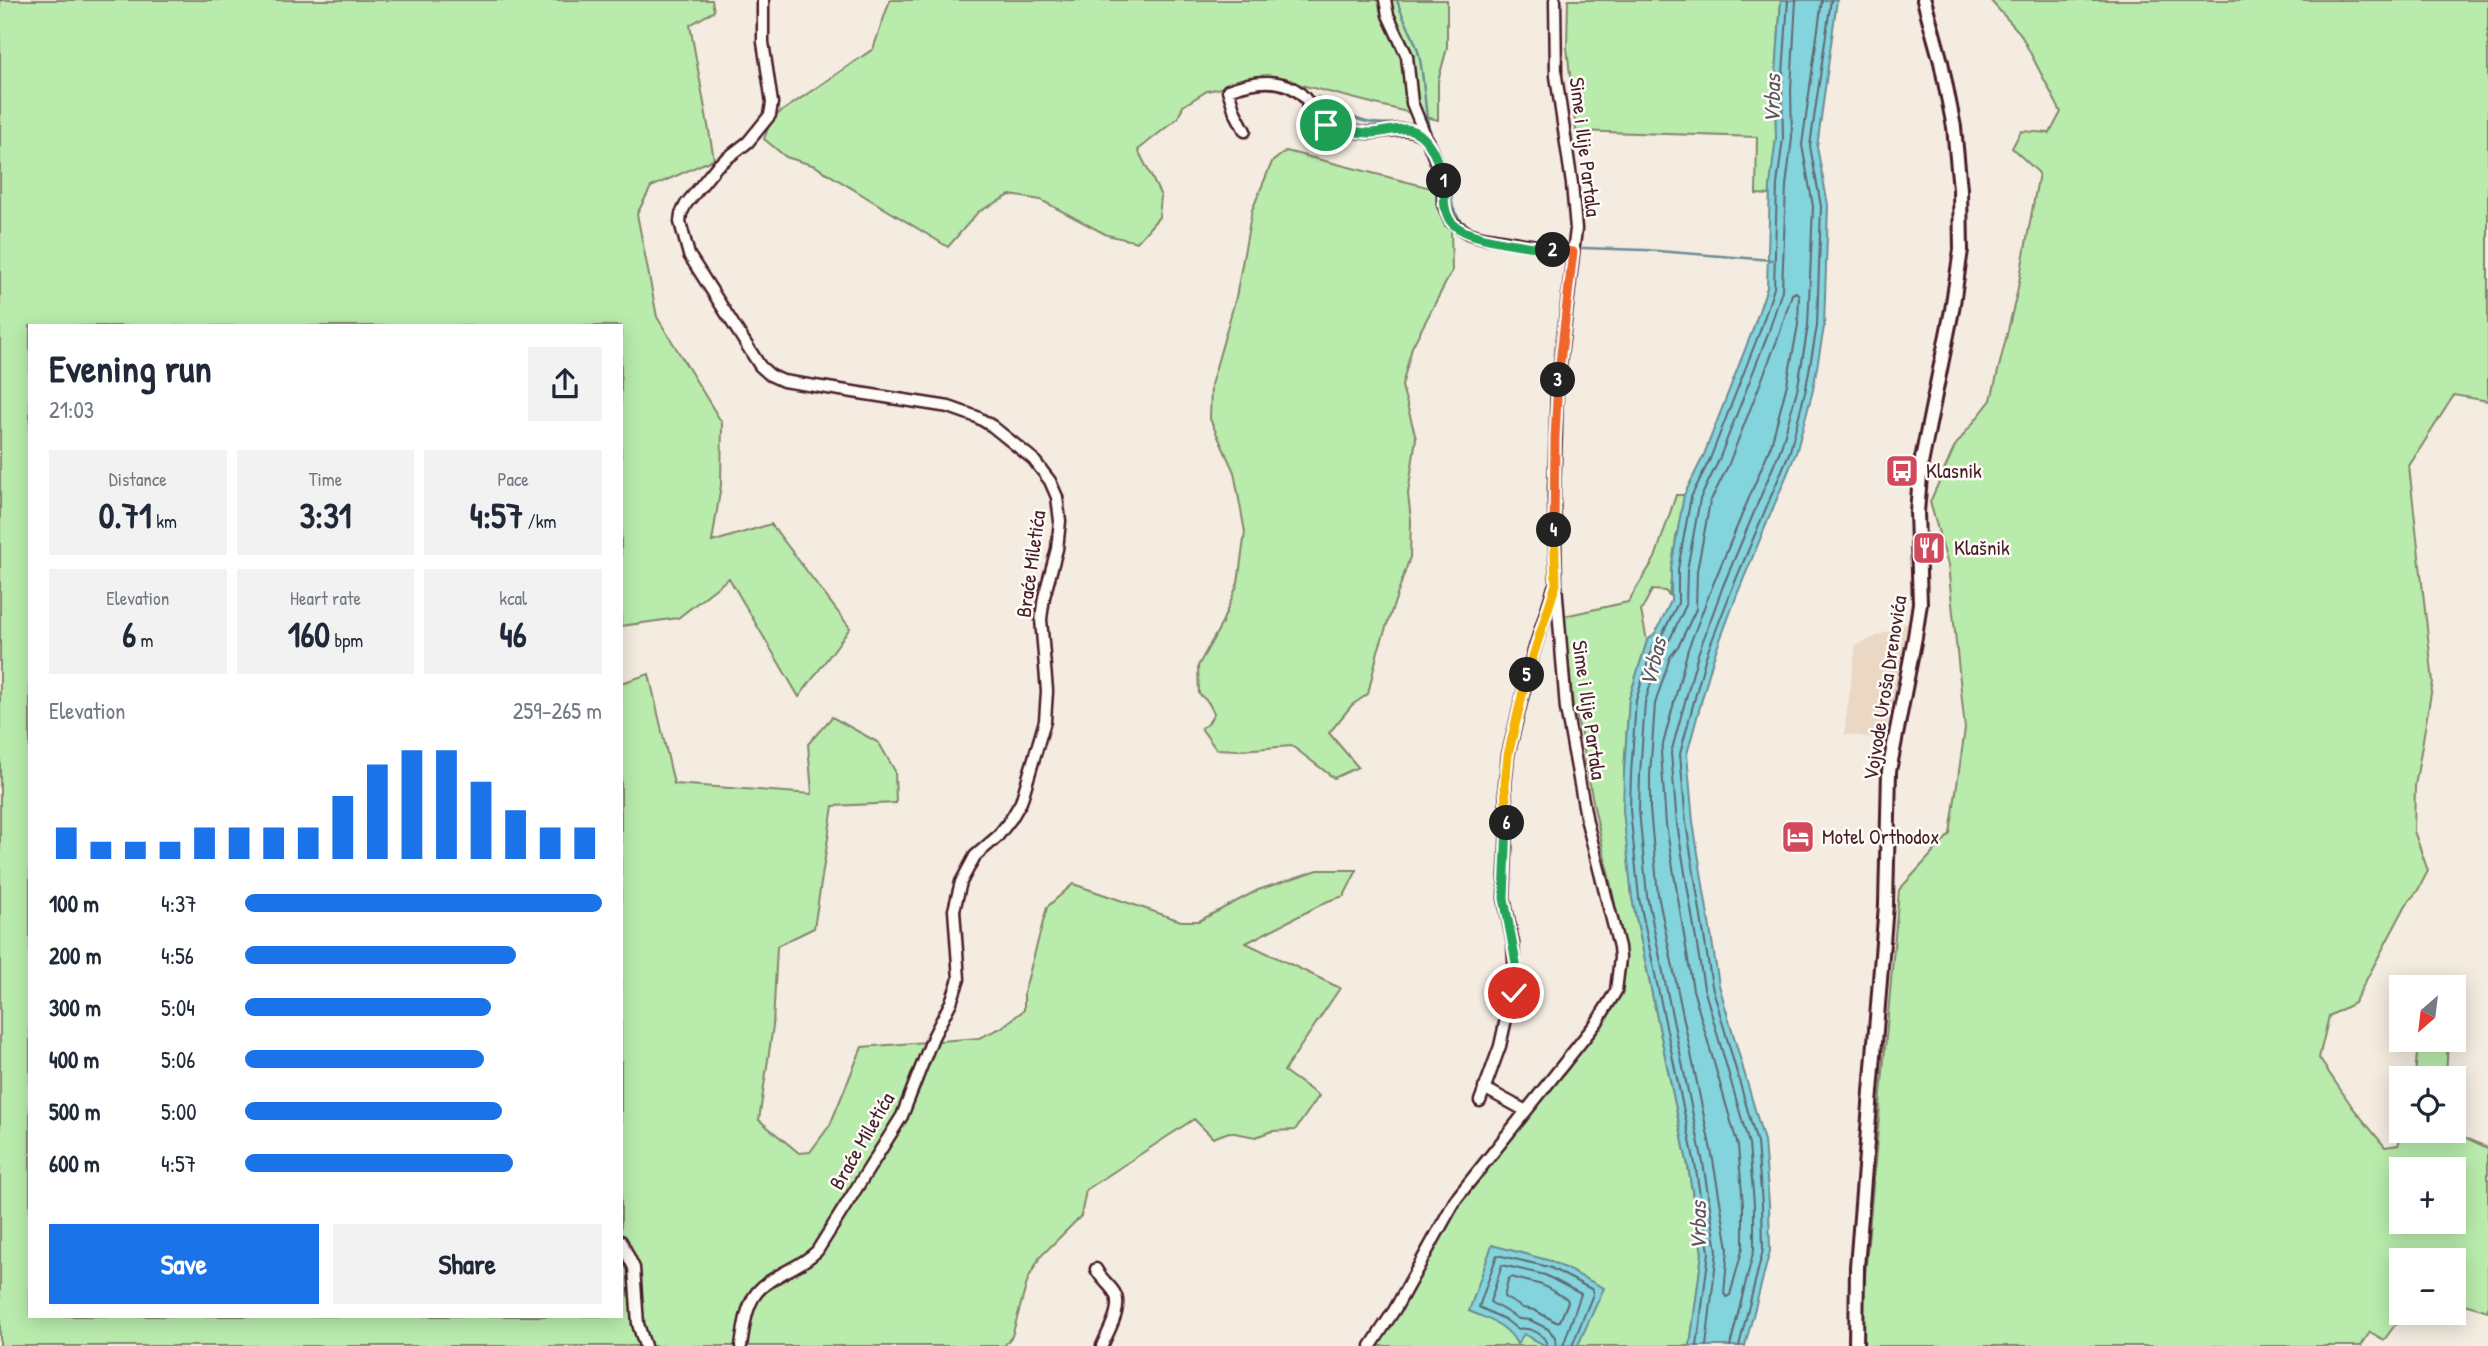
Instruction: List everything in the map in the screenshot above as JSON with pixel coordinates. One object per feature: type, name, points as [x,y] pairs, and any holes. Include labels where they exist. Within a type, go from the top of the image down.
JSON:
[{"type":"main road","name":"Vojvode Uroša Drenovića","points":[[1856,1346],[1857,1266],[1886,905],[1889,771],[1920,603],[1917,512],[1920,471],[1961,250],[1960,189],[1954,128],[1936,41],[1924,0]]},
{"type":"street","name":"Braće Miletića","points":[[741,1346],[745,1322],[754,1296],[761,1288],[817,1251],[888,1142],[905,1110],[933,1037],[956,989],[959,979],[954,910],[961,882],[975,856],[997,837],[1021,802],[1045,721],[1047,691],[1041,620],[1057,549],[1060,522],[1058,497],[1050,481],[1033,459],[992,426],[976,417],[949,407],[783,381],[770,375],[760,366],[689,255],[681,232],[681,214],[717,166],[748,142],[770,115],[772,103],[763,42],[763,0]]},
{"type":"street","points":[[1385,0],[1388,15],[1407,55],[1412,103],[1443,179],[1443,204],[1450,221],[1456,227],[1482,237],[1573,252]]},
{"type":"street","name":"Sime i Ilije Partala","points":[[1371,1346],[1395,1309],[1456,1199],[1605,1009],[1616,991],[1620,968],[1619,947],[1587,822],[1566,709],[1556,584],[1553,494],[1555,426],[1560,349],[1573,252],[1575,206],[1556,76],[1555,0]]},
{"type":"street","points":[[1245,131],[1228,90],[1248,83],[1269,81],[1296,89],[1308,102],[1307,114],[1326,125],[1368,133],[1406,128],[1424,136]]},
{"type":"street","points":[[1479,1101],[1500,1046],[1515,978],[1513,943],[1504,898],[1507,826],[1505,785],[1508,755],[1532,657],[1556,584]]},
{"type":"street","points":[[1485,1088],[1526,1111]]},
{"type":"street","points":[[623,1245],[634,1268],[638,1324],[645,1346]]},
{"type":"street","points":[[1096,1269],[1102,1281],[1111,1287],[1118,1298],[1117,1310],[1102,1346]]},
{"type":"shaded area","points":[[1915,620],[1883,739],[1844,734],[1856,645]]},
{"type":"green space","points":[[0,0],[712,0],[714,11],[690,25],[714,159],[651,187],[637,214],[657,317],[722,423],[721,485],[712,542],[771,524],[850,628],[799,697],[729,578],[678,618],[623,626],[623,324],[28,324],[28,1318],[623,1318],[623,682],[649,674],[674,784],[812,794],[808,744],[832,717],[879,743],[895,771],[896,803],[833,806],[814,928],[777,946],[773,1026],[759,1120],[799,1153],[810,1152],[830,1125],[862,1047],[979,1038],[1001,1028],[1024,1010],[1024,993],[1047,907],[1073,884],[1181,921],[1199,921],[1258,890],[1318,870],[1357,870],[1344,896],[1328,901],[1246,943],[1340,988],[1284,1071],[1319,1096],[1295,1130],[1272,1131],[1256,1137],[1229,1132],[1213,1138],[1194,1119],[1086,1190],[1081,1216],[1040,1257],[1028,1279],[1012,1336],[1004,1346],[0,1346]]},
{"type":"green space","points":[[890,0],[1447,0],[1447,48],[1438,81],[1438,120],[1270,77],[1207,91],[1183,106],[1178,118],[1138,150],[1161,196],[1159,217],[1137,242],[1107,235],[1041,200],[1010,195],[978,212],[948,247],[815,166],[786,157],[764,139],[772,118],[873,49]]},
{"type":"green space","points":[[1568,0],[1781,0],[1775,89],[1776,138],[1770,195],[1756,194],[1757,137],[1576,131],[1567,47]]},
{"type":"green space","points":[[1990,0],[2488,0],[2488,401],[2454,395],[2409,466],[2433,682],[2415,786],[2414,831],[2428,871],[2406,905],[2354,1003],[2329,1016],[2319,1058],[2353,1108],[2385,1147],[2399,1143],[2466,1143],[2466,1138],[2488,1148],[2488,1311],[2466,1305],[2466,1248],[2389,1248],[2389,1325],[2395,1325],[2384,1340],[2370,1332],[2361,1346],[1864,1346],[1861,1322],[1899,890],[1950,834],[1965,729],[1948,565],[1930,502],[1955,446],[1991,400],[2017,293],[2039,173],[2012,148],[2021,131],[2050,133],[2061,112],[2020,33]]},
{"type":"green space","points":[[1286,151],[1439,190],[1440,204],[1451,230],[1452,271],[1412,347],[1402,386],[1416,438],[1408,494],[1411,520],[1410,557],[1378,651],[1368,694],[1352,705],[1329,733],[1358,767],[1334,778],[1292,746],[1216,749],[1201,728],[1208,724],[1214,713],[1208,702],[1199,694],[1198,666],[1221,625],[1238,583],[1245,532],[1234,472],[1210,419],[1211,385],[1236,297],[1252,210],[1272,162]]},
{"type":"green space","points":[[1676,495],[1684,495],[1683,510],[1676,538],[1669,595],[1665,591],[1652,590],[1641,611],[1647,641],[1629,699],[1624,769],[1632,898],[1688,1166],[1702,1253],[1690,1346],[1371,1346],[1442,1225],[1620,992],[1626,966],[1625,951],[1573,705],[1564,616],[1628,602],[1655,558]]},
{"type":"green space","points":[[2417,1052],[2447,1052],[2447,1066],[2416,1066]]},
{"type":"water","name":"Vrbas","points":[[1781,0],[1837,0],[1817,147],[1828,205],[1824,327],[1813,390],[1796,453],[1713,659],[1687,754],[1693,822],[1719,985],[1764,1141],[1770,1251],[1745,1346],[1690,1346],[1702,1253],[1688,1166],[1632,898],[1623,810],[1629,699],[1647,641],[1656,632],[1671,601],[1671,568],[1684,495],[1703,457],[1767,287]]},
{"type":"water","points":[[1492,1245],[1551,1261],[1604,1288],[1578,1345],[1546,1346],[1524,1334],[1517,1344],[1503,1327],[1469,1311]]},
{"type":"waterway","points":[[1397,0],[1419,55],[1430,135],[1448,174],[1453,208],[1467,227]]},
{"type":"waterway","points":[[1318,97],[1344,113],[1366,122],[1417,127]]},
{"type":"waterway","points":[[1583,248],[1772,260]]},
{"type":"place","name":"Klasnik","points":[[1902,471]]},
{"type":"place","name":"Klašnik","points":[[1929,548]]},
{"type":"place","name":"Motel Orthodox","points":[[1798,837]]},
{"type":"route","points":[[1326,125],[1352,132],[1385,132],[1406,128],[1416,131],[1424,136],[1440,169],[1444,185],[1443,204],[1450,221],[1456,227],[1482,237],[1573,252],[1557,390],[1553,494],[1556,584],[1532,657],[1511,736],[1505,785],[1507,826],[1504,898],[1516,963],[1514,993]]}]
